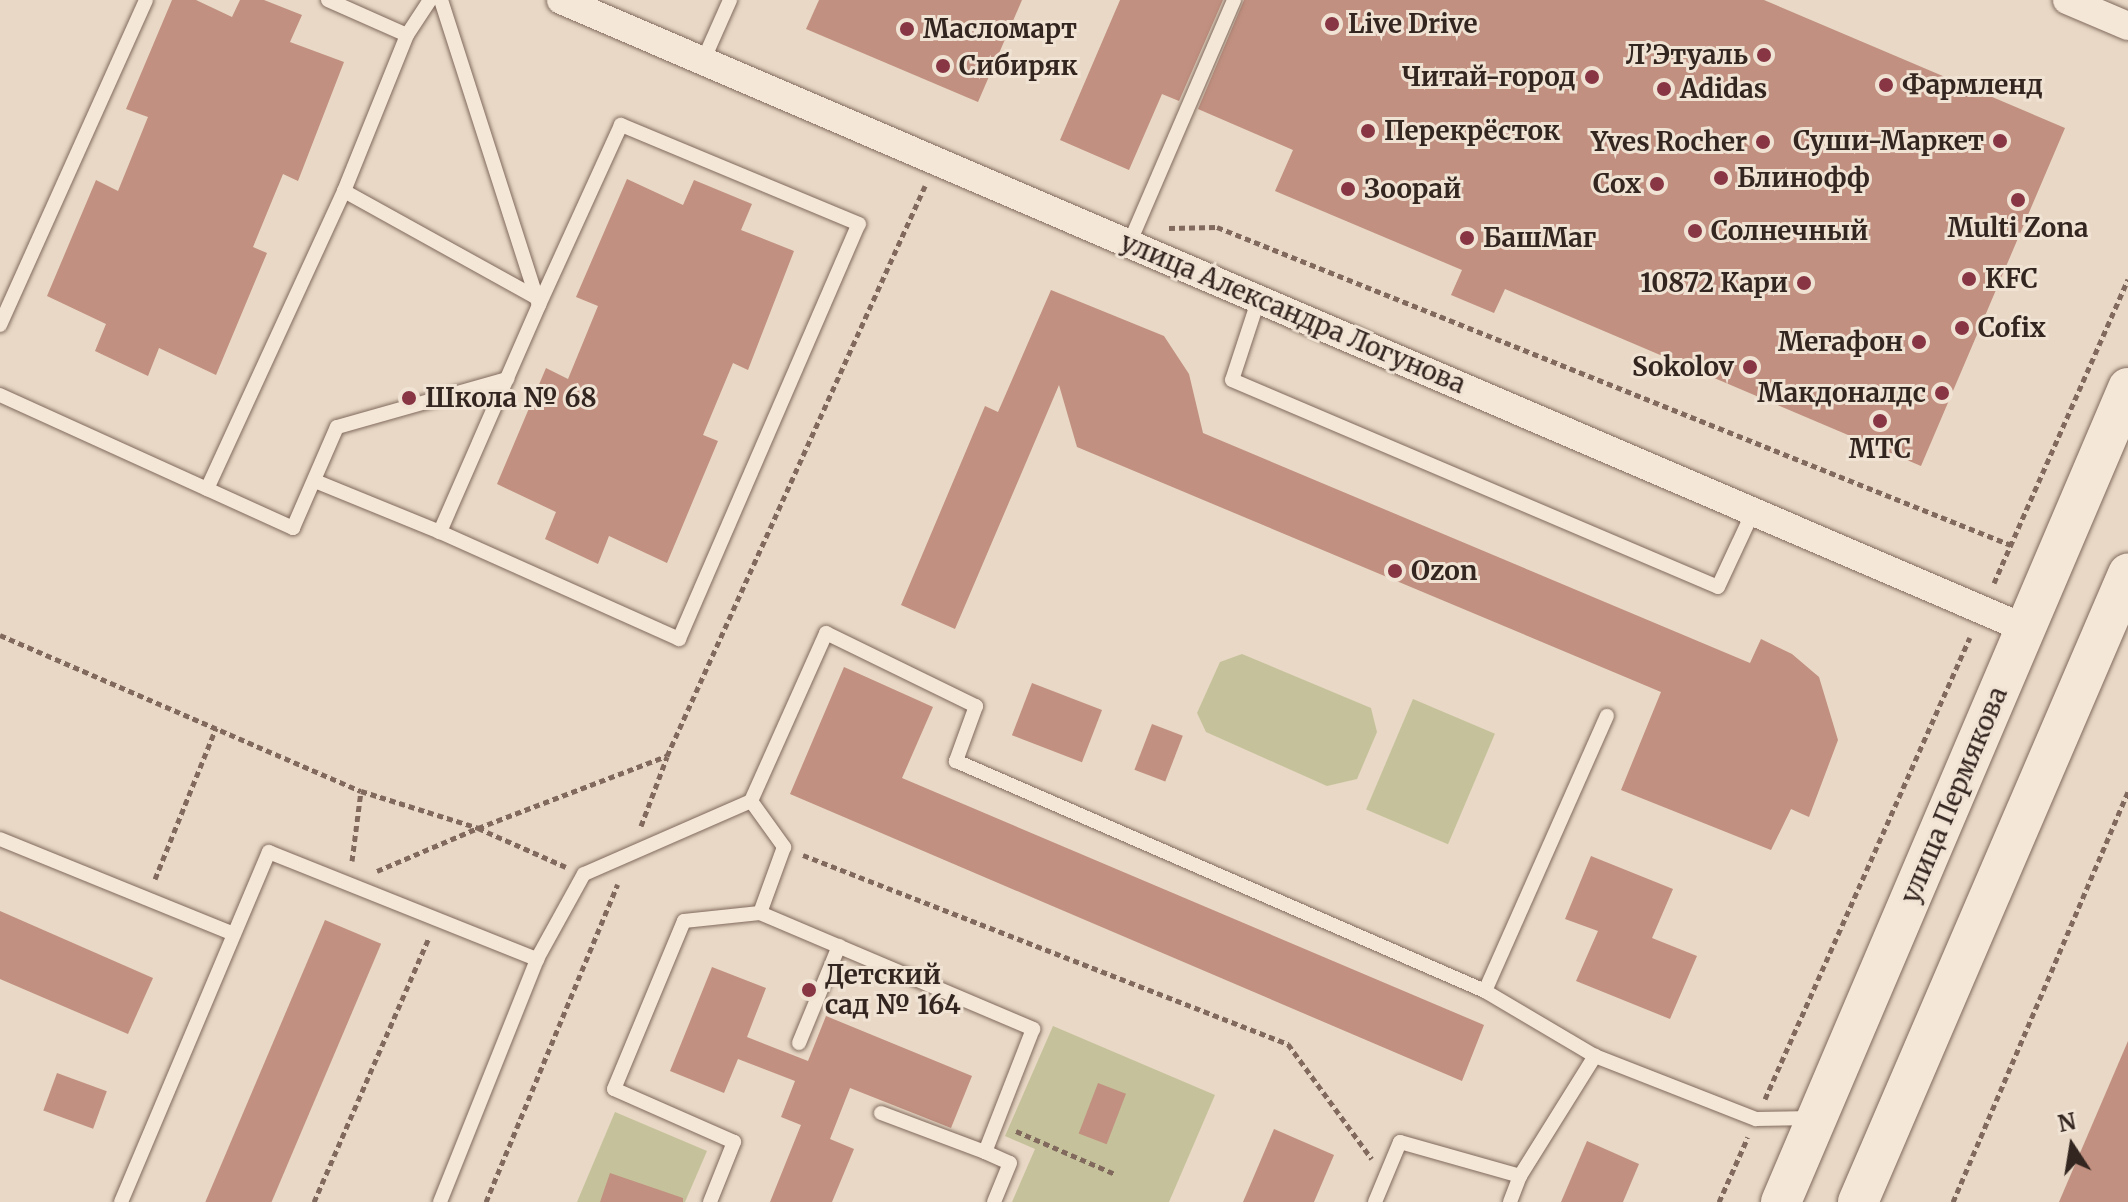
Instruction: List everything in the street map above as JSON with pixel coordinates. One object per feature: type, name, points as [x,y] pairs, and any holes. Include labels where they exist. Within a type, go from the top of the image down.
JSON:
[{"type":"main road","name":"улица Пермякова","points":[[1781,1202],[2128,388]]},
{"type":"main road","points":[[1858,1202],[2128,574]]},
{"type":"street","name":"улица Александра Логунова","points":[[561,0],[937,160],[1132,236],[1259,298],[2024,628]]},
{"type":"street","points":[[2067,0],[2128,26]]},
{"type":"lane","points":[[0,325],[146,0]]},
{"type":"lane","points":[[328,0],[407,35]]},
{"type":"lane","points":[[207,489],[344,191],[407,35],[430,0]]},
{"type":"lane","points":[[441,0],[538,301]]},
{"type":"lane","points":[[703,61],[730,0]]},
{"type":"lane","points":[[1132,236],[1234,0]]},
{"type":"lane","points":[[315,481],[440,532],[679,639],[859,224],[621,125],[538,301],[440,532]]},
{"type":"lane","points":[[344,191],[538,301]]},
{"type":"lane","points":[[1259,298],[1232,380],[1718,587],[1753,512]]},
{"type":"lane","points":[[0,395],[293,528],[337,427],[507,379]]},
{"type":"lane","points":[[440,1202],[537,959],[584,874],[751,801],[826,633],[976,706],[956,761],[1485,991],[1595,1056],[1756,1119],[1817,1117]]},
{"type":"lane","points":[[1485,991],[1607,716]]},
{"type":"lane","points":[[751,801],[784,847],[760,913]]},
{"type":"lane","points":[[0,839],[232,933]]},
{"type":"lane","points":[[121,1202],[232,933],[269,852],[537,959]]},
{"type":"lane","points":[[710,1202],[734,1142],[614,1089],[684,921],[760,913],[1033,1029],[985,1152]]},
{"type":"lane","points":[[799,1043],[839,946]]},
{"type":"lane","points":[[1510,1202],[1520,1176],[1595,1056]]},
{"type":"lane","points":[[881,1113],[1010,1163],[994,1202]]},
{"type":"lane","points":[[1375,1202],[1400,1142],[1520,1176]]},
{"type":"path","points":[[486,1202],[630,855],[667,756],[937,160]]},
{"type":"path","points":[[1132,236],[1217,227],[2011,545]]},
{"type":"path","points":[[1721,1201],[2128,279]]},
{"type":"path","points":[[0,635],[361,791],[478,828],[584,874]]},
{"type":"path","points":[[148,899],[216,728]]},
{"type":"path","points":[[361,791],[350,882],[478,828],[667,756]]},
{"type":"path","points":[[1953,1202],[2128,792]]},
{"type":"path","points":[[784,847],[1288,1044],[1386,1177]]},
{"type":"path","points":[[314,1202],[437,918]]},
{"type":"path","points":[[996,1122],[1115,1174]]},
{"type":"shaded area","points":[[1242,654],[1371,708],[1377,732],[1357,779],[1327,786],[1206,732],[1197,713],[1220,662]]},
{"type":"shaded area","points":[[1413,699],[1495,734],[1448,844],[1366,809]]},
{"type":"shaded area","points":[[1053,1026],[1215,1095],[1169,1202],[1012,1202],[1035,1149],[1005,1136]]},
{"type":"shaded area","points":[[615,1112],[707,1151],[685,1202],[577,1202]]},
{"type":"building","points":[[172,0],[196,0],[232,17],[240,0],[264,0],[302,15],[290,42],[344,62],[298,181],[283,174],[253,247],[267,253],[216,375],[159,348],[148,376],[95,351],[106,324],[47,296],[96,180],[118,191],[148,117],[126,109]]},
{"type":"building","name":"Сибиряк","points":[[819,0],[1022,0],[978,102],[806,29]]},
{"type":"building","points":[[1120,0],[1223,0],[1179,101],[1162,94],[1129,170],[1060,140]]},
{"type":"building","name":"Солнечный","points":[[1244,0],[1764,0],[2065,128],[1921,466],[1505,289],[1494,313],[1451,295],[1462,270],[1275,191],[1293,150],[1198,109]]},
{"type":"building","points":[[627,179],[683,205],[694,180],[752,204],[741,230],[794,251],[748,370],[733,363],[703,435],[718,441],[667,563],[609,536],[598,564],[545,539],[556,512],[497,484],[546,368],[568,379],[598,306],[576,297]]},
{"type":"building","points":[[1051,290],[1164,336],[1189,374],[1203,433],[1750,663],[1761,639],[1792,654],[1819,677],[1838,740],[1809,817],[1791,809],[1771,850],[1621,790],[1661,692],[1077,447],[1059,385],[955,629],[901,605],[985,406],[998,412]]},
{"type":"building","points":[[844,667],[933,707],[902,778],[1484,1025],[1462,1081],[790,794]]},
{"type":"building","points":[[1032,683],[1102,710],[1082,762],[1012,735]]},
{"type":"building","points":[[1152,724],[1183,736],[1165,782],[1134,770]]},
{"type":"building","points":[[1591,856],[1673,889],[1652,938],[1697,956],[1670,1019],[1576,981],[1598,931],[1565,919]]},
{"type":"building","points":[[0,911],[153,978],[128,1034],[0,979]]},
{"type":"building","points":[[325,920],[381,944],[272,1202],[205,1202]]},
{"type":"building","points":[[712,967],[766,988],[747,1037],[808,1061],[826,1016],[972,1076],[951,1128],[850,1088],[830,1139],[854,1149],[832,1202],[770,1202],[801,1125],[781,1117],[795,1081],[738,1059],[724,1093],[670,1071]]},
{"type":"building","points":[[2128,1041],[2128,1202],[2059,1202]]},
{"type":"building","points":[[57,1073],[107,1091],[93,1129],[43,1111]]},
{"type":"building","points":[[1098,1083],[1126,1094],[1107,1144],[1079,1133]]},
{"type":"building","points":[[1274,1129],[1334,1155],[1314,1202],[1243,1202]]},
{"type":"building","points":[[1587,1141],[1639,1164],[1623,1202],[1561,1202]]},
{"type":"building","points":[[610,1173],[683,1198],[683,1202],[600,1202]]},
{"type":"place","name":"Live Drive","points":[[1332,24]]},
{"type":"place","name":"Масломарт","points":[[907,29]]},
{"type":"place","name":"Л’Этуаль","points":[[1764,55]]},
{"type":"place","name":"Сибиряк","points":[[943,66]]},
{"type":"place","name":"Читай-город","points":[[1592,77]]},
{"type":"place","name":"Фармленд","points":[[1886,85]]},
{"type":"place","name":"Adidas","points":[[1664,89]]},
{"type":"place","name":"Перекрёсток","points":[[1368,131]]},
{"type":"place","name":"Суши-Маркет","points":[[2000,141]]},
{"type":"place","name":"Yves Rocher","points":[[1763,142]]},
{"type":"place","name":"Блинофф","points":[[1721,178]]},
{"type":"place","name":"Cox","points":[[1657,184]]},
{"type":"place","name":"Зоорай","points":[[1348,189]]},
{"type":"place","name":"Multi Zona","points":[[2018,200]]},
{"type":"place","name":"Солнечный","points":[[1695,231]]},
{"type":"place","name":"БашМаг","points":[[1467,238]]},
{"type":"place","name":"KFC","points":[[1969,279]]},
{"type":"place","name":"10872 Кари","points":[[1804,283]]},
{"type":"place","name":"Cofix","points":[[1962,328]]},
{"type":"place","name":"Мегафон","points":[[1919,342]]},
{"type":"place","name":"Sokolov","points":[[1750,367]]},
{"type":"place","name":"Макдоналдс","points":[[1942,393]]},
{"type":"place","name":"Школа № 68","points":[[409,398]]},
{"type":"place","name":"МТС","points":[[1880,421]]},
{"type":"place","name":"Ozon","points":[[1395,571]]},
{"type":"place","name":"Детский сад № 164","points":[[809,990]]}]
